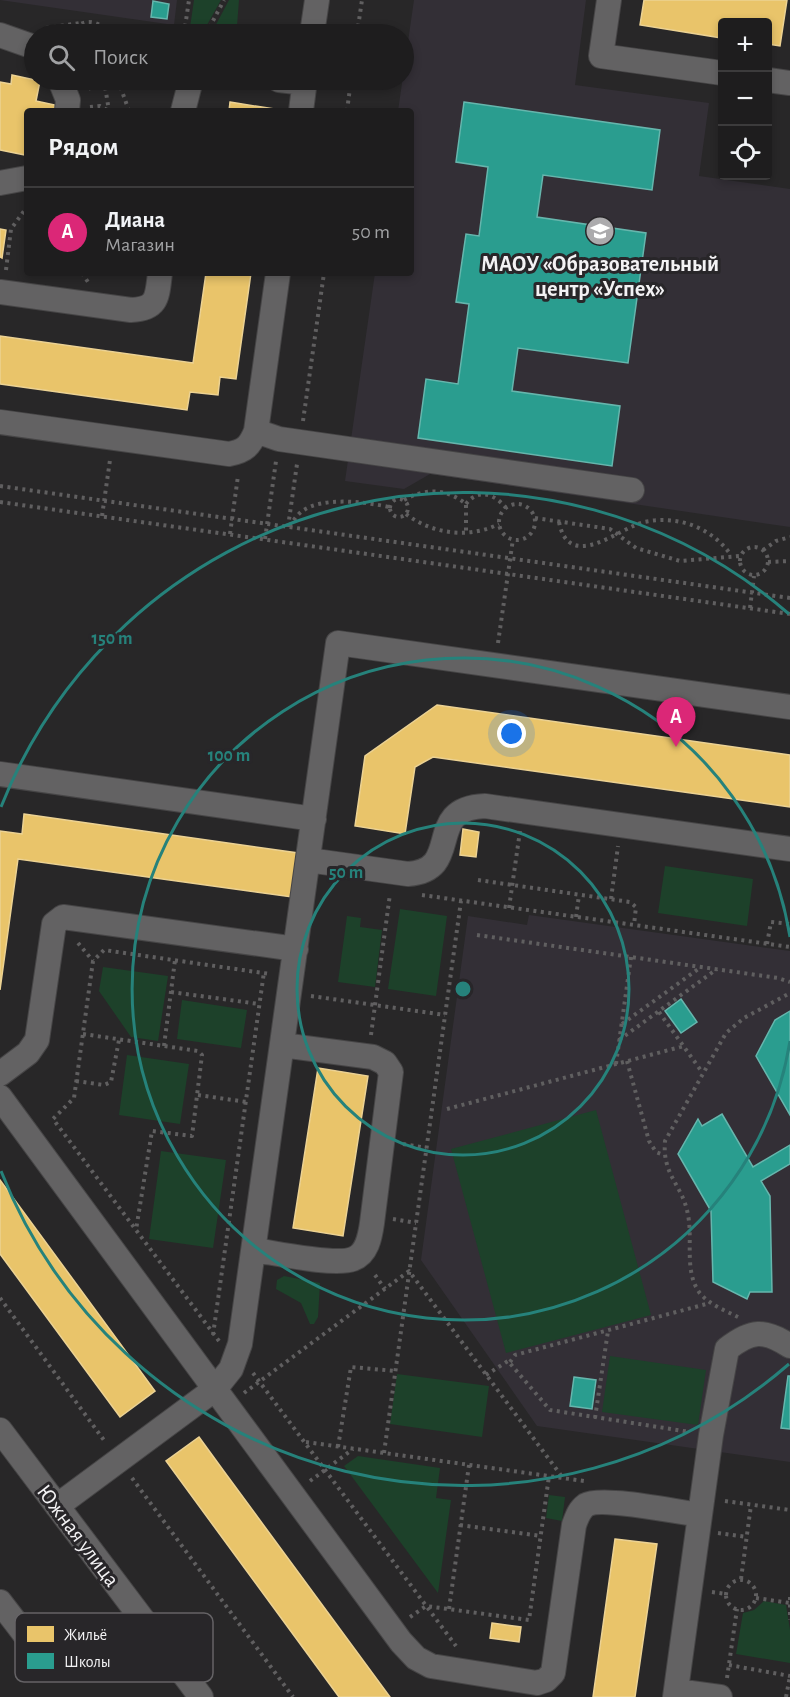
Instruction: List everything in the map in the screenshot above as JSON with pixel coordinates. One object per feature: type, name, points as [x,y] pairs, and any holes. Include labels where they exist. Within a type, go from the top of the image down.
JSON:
[{"type":"street","points":[[313,24],[317,0]]},
{"type":"street","points":[[609,0],[601,56],[718,73]]},
{"type":"street","points":[[0,35],[24,37]]},
{"type":"street","points":[[772,81],[790,83]]},
{"type":"street","points":[[64,90],[68,100],[67,108]]},
{"type":"street","points":[[184,108],[188,90]]},
{"type":"street","points":[[301,108],[304,90]]},
{"type":"street","points":[[0,183],[24,179]]},
{"type":"street","points":[[1,292],[130,310],[145,309],[155,302],[159,276]]},
{"type":"street","points":[[0,422],[229,454],[242,451],[251,443],[256,431],[278,276]]},
{"type":"street","points":[[256,431],[279,439],[632,490]]},
{"type":"street","points":[[57,1506],[215,1389],[231,1369],[240,1344],[338,644],[790,707]]},
{"type":"street","points":[[0,774],[314,819]]},
{"type":"street","points":[[308,860],[408,874],[424,873],[436,864],[448,826],[456,814],[468,806],[485,806],[790,849]]},
{"type":"street","points":[[0,1074],[28,1053],[37,1040],[53,931],[58,919],[71,917],[296,949]]},
{"type":"street","points":[[254,1250],[337,1261],[353,1259],[363,1252],[370,1239],[391,1072],[385,1063],[368,1057],[282,1045]]},
{"type":"street","points":[[0,1097],[401,1642],[416,1658],[437,1668],[537,1683],[546,1680],[553,1673],[574,1525],[578,1513],[585,1505],[602,1501],[701,1506]]},
{"type":"street","points":[[723,1692],[676,1694],[711,1435],[727,1349],[743,1336],[758,1334],[773,1335],[790,1346]]},
{"type":"street","name":"Южная улица","points":[[0,1430],[138,1613]]},
{"type":"street","points":[[0,1602],[15,1622]]},
{"type":"street","name":"Южная улица","points":[[190,1682],[201,1697]]},
{"type":"path","points":[[185,24],[189,0]]},
{"type":"path","points":[[211,24],[224,0]]},
{"type":"path","points":[[358,24],[362,0]]},
{"type":"path","points":[[80,24],[87,21]]},
{"type":"path","points":[[78,24],[87,21],[98,24]]},
{"type":"path","points":[[106,90],[109,108]]},
{"type":"path","points":[[121,90],[128,108]]},
{"type":"path","points":[[347,108],[350,90]]},
{"type":"path","points":[[1,292],[11,229],[24,211]]},
{"type":"path","points":[[288,527],[324,276]]},
{"type":"path","points":[[102,516],[113,438]]},
{"type":"path","points":[[230,534],[242,451]]},
{"type":"path","points":[[0,486],[790,598]]},
{"type":"path","points":[[389,507],[395,499],[404,500],[415,494],[438,491],[450,494],[466,504]]},
{"type":"path","points":[[466,504],[480,494],[498,498],[506,508]]},
{"type":"path","points":[[389,507],[393,516],[402,517],[408,510],[404,500]]},
{"type":"path","points":[[0,502],[790,614]]},
{"type":"path","points":[[288,527],[302,511],[324,504],[356,502],[389,507]]},
{"type":"path","points":[[465,533],[466,504]]},
{"type":"path","points":[[514,504],[523,505],[531,510],[535,518],[530,535],[522,539],[513,539],[501,531],[500,515],[506,508],[514,504]]},
{"type":"path","points":[[406,514],[431,528],[465,533],[499,524]]},
{"type":"path","points":[[535,518],[610,529],[636,548],[680,561],[740,556],[750,547],[763,550],[776,541],[790,537]]},
{"type":"path","points":[[559,522],[564,536],[576,545],[602,543],[642,523],[677,521],[710,534],[731,555]]},
{"type":"path","points":[[495,666],[513,539]]},
{"type":"path","points":[[754,576],[766,569],[768,562],[763,550]]},
{"type":"path","points":[[740,556],[742,570],[754,576]]},
{"type":"path","points":[[768,562],[790,561]]},
{"type":"path","points":[[750,608],[754,576]]},
{"type":"path","points":[[509,908],[520,829],[524,825]]},
{"type":"path","points":[[610,899],[621,825]]},
{"type":"path","points":[[478,880],[633,904],[636,907],[634,925]]},
{"type":"path","points":[[368,1057],[391,891],[379,889]]},
{"type":"path","points":[[414,894],[790,947]]},
{"type":"path","points":[[576,917],[579,895]]},
{"type":"path","points":[[384,1453],[461,901]]},
{"type":"path","points":[[767,944],[771,922],[790,924]]},
{"type":"path","points":[[164,1046],[179,932]]},
{"type":"path","points":[[477,935],[778,978],[790,982]]},
{"type":"path","points":[[268,945],[264,973],[259,1004],[213,1335],[53,1119],[74,1098],[93,961],[98,954],[104,950],[264,973],[291,985],[375,1005],[445,1015]]},
{"type":"path","points":[[616,1064],[631,957]]},
{"type":"path","points":[[621,1025],[701,967]]},
{"type":"path","points":[[619,1041],[717,969]]},
{"type":"path","points":[[171,992],[259,1004]]},
{"type":"path","points":[[742,1319],[711,1303],[699,1292],[694,1281],[688,1214],[668,1172],[664,1155],[665,1141],[703,1072],[734,1025],[790,993]]},
{"type":"path","points":[[659,1012],[703,1072]]},
{"type":"path","points":[[83,1034],[201,1052],[203,1059],[192,1136],[152,1131],[136,1231]]},
{"type":"path","points":[[76,1081],[111,1083],[119,1040]]},
{"type":"path","points":[[447,1109],[684,1046]]},
{"type":"path","points":[[627,1061],[649,1141],[656,1152],[664,1155]]},
{"type":"path","points":[[198,1095],[274,1106]]},
{"type":"path","points":[[409,1271],[261,1381],[476,1674]]},
{"type":"path","points":[[409,1271],[563,1478]]},
{"type":"path","points":[[375,1275],[385,1289]]},
{"type":"path","points":[[0,1298],[293,1697]]},
{"type":"path","points":[[510,1362],[515,1356],[711,1303]]},
{"type":"path","points":[[596,1418],[608,1331]]},
{"type":"path","points":[[486,1375],[504,1361],[510,1362],[550,1410],[711,1435]]},
{"type":"path","points":[[338,1447],[351,1367],[395,1371]]},
{"type":"path","points":[[305,1442],[586,1482]]},
{"type":"path","points":[[292,1494],[353,1449]]},
{"type":"path","points":[[449,1609],[469,1465]]},
{"type":"path","points":[[426,1606],[529,1620],[549,1476]]},
{"type":"path","points":[[701,1506],[751,1505],[790,1510]]},
{"type":"path","points":[[741,1579],[751,1505]]},
{"type":"path","points":[[460,1525],[541,1536]]},
{"type":"path","points":[[741,1579],[753,1585],[756,1598],[751,1606],[737,1609],[728,1602],[726,1594],[732,1582],[741,1579]]},
{"type":"path","points":[[756,1598],[790,1601],[790,1620]]},
{"type":"path","points":[[723,1692],[737,1609]]},
{"type":"path","points":[[729,1665],[790,1676],[786,1697]]},
{"type":"shaded area","points":[[0,0],[177,0],[174,24]]},
{"type":"shaded area","name":"МАОУ «Образовательный центр «Успех»","points":[[414,0],[586,0],[575,85],[709,103],[699,176],[790,189],[790,527],[430,474],[404,489],[345,481],[375,276],[414,276],[414,108],[398,108],[401,90],[414,90],[414,24],[411,24]]},
{"type":"shaded area","points":[[529,915],[790,951],[790,1462],[537,1426],[421,1260],[468,916],[527,925]]},
{"type":"green space","points":[[194,0],[221,0],[208,24],[190,24]]},
{"type":"green space","points":[[229,0],[239,0],[237,24],[216,24]]},
{"type":"green space","points":[[665,866],[753,879],[747,926],[658,913]]},
{"type":"green space","points":[[400,909],[447,916],[436,996],[388,989]]},
{"type":"green space","points":[[347,916],[361,918],[360,927],[382,930],[375,987],[338,982]]},
{"type":"green space","points":[[103,967],[168,976],[158,1041],[131,1037],[99,991]]},
{"type":"green space","points":[[182,1000],[247,1010],[241,1048],[177,1039]]},
{"type":"green space","points":[[127,1055],[189,1064],[180,1124],[119,1115]]},
{"type":"green space","points":[[596,1110],[651,1315],[506,1353],[451,1149]]},
{"type":"green space","points":[[161,1151],[226,1160],[213,1248],[149,1239]]},
{"type":"green space","points":[[284,1276],[320,1283],[318,1317],[314,1324],[310,1324],[301,1303],[276,1289],[277,1280]]},
{"type":"green space","points":[[610,1356],[706,1370],[698,1425],[602,1412]]},
{"type":"green space","points":[[397,1374],[489,1386],[482,1437],[390,1424]]},
{"type":"green space","points":[[358,1456],[440,1468],[436,1498],[451,1500],[438,1593],[344,1466]]},
{"type":"green space","points":[[549,1495],[565,1497],[562,1521],[546,1518]]},
{"type":"green space","points":[[764,1601],[786,1605],[790,1630],[790,1663],[736,1654],[743,1613],[754,1610]]},
{"type":"building: Жильё","points":[[644,0],[787,0],[780,46],[772,45],[772,18],[718,18],[718,37],[640,25]]},
{"type":"building: Жильё","points":[[12,75],[24,78],[24,90],[38,90],[36,101],[55,105],[54,108],[24,108],[24,155],[0,150],[0,82],[11,84]]},
{"type":"building: Жильё","points":[[230,102],[268,108],[229,108]]},
{"type":"building: Жильё","points":[[0,229],[6,230],[2,258],[0,257]]},
{"type":"building: Жильё","points":[[206,276],[251,276],[236,379],[220,377],[218,395],[190,392],[187,410],[0,384],[0,336],[193,363]]},
{"type":"building: Жильё","points":[[437,705],[790,755],[790,807],[433,757],[415,767],[405,834],[355,826],[365,756]]},
{"type":"building: Жильё","points":[[24,814],[298,853],[292,897],[18,859],[0,990],[0,831],[22,834]]},
{"type":"building: Жильё","points":[[463,829],[479,832],[476,857],[460,855]]},
{"type":"building: Жильё","points":[[318,1068],[368,1076],[343,1236],[293,1228]]},
{"type":"building: Жильё","points":[[0,1180],[155,1391],[120,1417],[0,1254]]},
{"type":"building: Жильё","points":[[199,1437],[390,1697],[339,1697],[166,1461]]},
{"type":"building: Жильё","points":[[615,1539],[657,1544],[635,1697],[593,1697]]},
{"type":"building: Жильё","points":[[492,1623],[521,1627],[519,1642],[490,1638]]},
{"type":"building: Школы","points":[[153,1],[169,4],[167,19],[151,17]]},
{"type":"building: Школы","points":[[464,102],[660,130],[652,190],[543,175],[537,217],[646,233],[628,363],[518,348],[512,391],[620,406],[612,466],[418,438],[426,379],[458,384],[469,304],[456,302],[466,234],[479,236],[488,167],[456,162]]},
{"type":"building: Школы","points":[[681,999],[697,1022],[681,1033],[665,1011]]},
{"type":"building: Школы","points":[[790,1011],[790,1115],[756,1056],[775,1020]]},
{"type":"building: Школы","points":[[722,1114],[753,1167],[790,1145],[790,1164],[761,1181],[770,1196],[772,1292],[750,1292],[747,1299],[713,1282],[711,1211],[678,1154],[698,1119],[702,1126]]},
{"type":"building: Школы","points":[[788,1376],[790,1376],[790,1429],[781,1428]]},
{"type":"building: Школы","points":[[574,1377],[596,1380],[592,1409],[570,1406]]},
{"type":"place","name":"МАОУ «Образовательный центр «Успех»","points":[[600,231]]},
{"type":"place","name":"Диана","points":[[676,747]]}]
